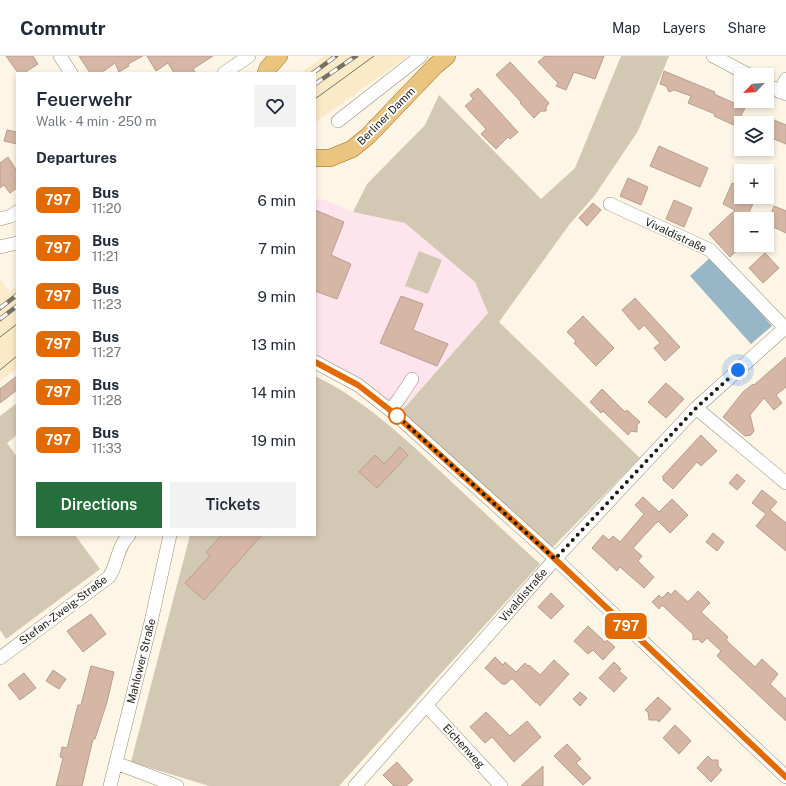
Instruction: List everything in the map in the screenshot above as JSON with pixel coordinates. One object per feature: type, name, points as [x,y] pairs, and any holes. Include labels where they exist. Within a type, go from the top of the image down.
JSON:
[{"type":"main road","points":[[266,72],[268,68],[279,56]]},
{"type":"main road","name":"Berliner Damm","points":[[316,158],[330,158],[352,149],[368,136],[434,66],[440,57]]},
{"type":"street","points":[[60,56],[70,72]]},
{"type":"street","points":[[225,72],[249,56]]},
{"type":"street","points":[[338,121],[421,56]]},
{"type":"street","points":[[713,56],[736,68]]},
{"type":"street","points":[[774,88],[783,93],[786,78]]},
{"type":"street","name":"Vivaldistraße","points":[[355,786],[555,559],[696,408],[785,327],[710,250],[610,204]]},
{"type":"street","points":[[0,219],[11,216],[16,213]]},
{"type":"street","points":[[0,246],[16,243]]},
{"type":"street","points":[[316,363],[358,385],[390,410],[555,559],[786,777]]},
{"type":"street","points":[[390,410],[412,379]]},
{"type":"street","points":[[696,408],[786,483]]},
{"type":"street","name":"Stefan-Zweig-Straße","points":[[0,658],[109,577],[112,573],[120,548],[129,536]]},
{"type":"street","name":"Mahlower Straße","points":[[110,786],[151,622],[170,536]]},
{"type":"street","name":"Eichenweg","points":[[427,706],[501,786]]},
{"type":"street","points":[[116,763],[177,786]]},
{"type":"shaded area","points":[[324,56],[408,56],[316,122],[316,72],[302,72]]},
{"type":"shaded area","points":[[621,56],[669,56],[638,131],[595,195],[569,225],[499,322],[640,458],[549,551],[400,413],[488,313],[475,282],[405,223],[353,212],[367,184],[425,125],[439,95],[541,199],[575,168]]},
{"type":"shaded area","points":[[319,198],[353,212],[405,223],[475,282],[488,313],[400,413],[316,360],[316,202]]},
{"type":"shaded area","points":[[419,251],[442,260],[428,294],[405,286]]},
{"type":"shaded area","points":[[0,279],[9,292],[16,287],[16,370],[0,381]]},
{"type":"shaded area","points":[[316,376],[349,395],[396,431],[540,564],[339,786],[209,786],[131,762],[190,536],[316,536]]},
{"type":"shaded area","points":[[16,404],[16,436],[7,443],[16,456],[16,536],[76,536],[100,569],[6,639],[0,630],[0,416]]},
{"type":"water","points":[[712,256],[772,326],[751,344],[690,276]]},
{"type":"building","points":[[6,56],[33,56],[38,64],[26,72],[17,72]]},
{"type":"building","points":[[79,56],[143,56],[128,64],[129,66],[119,72],[115,63],[102,72],[89,72]]},
{"type":"building","points":[[147,56],[213,56],[193,69],[195,72],[173,72],[168,63],[156,71]]},
{"type":"building","points":[[545,56],[604,56],[595,79],[574,72],[566,90],[556,86],[558,83],[538,62]]},
{"type":"building","points":[[510,62],[549,103],[546,107],[546,111],[541,111],[534,118],[496,75]]},
{"type":"building","points":[[664,71],[715,92],[714,94],[734,103],[734,108],[745,108],[741,116],[734,116],[734,125],[714,116],[715,114],[688,103],[691,96],[674,90],[669,92],[666,86],[660,84]]},
{"type":"building","points":[[478,88],[518,132],[510,139],[508,137],[496,149],[481,134],[486,129],[465,106],[473,99],[470,95]]},
{"type":"building","points":[[774,120],[786,125],[786,144],[774,139]]},
{"type":"building","points":[[7,130],[16,132],[16,144],[4,141]]},
{"type":"building","points":[[659,146],[708,168],[700,187],[650,166]]},
{"type":"building","points":[[8,157],[16,169],[16,189],[10,193],[4,185],[0,188],[0,163]]},
{"type":"building","points":[[628,178],[648,187],[641,205],[620,196]]},
{"type":"building","points":[[732,183],[734,184],[734,204],[753,204],[749,212],[734,212],[734,252],[736,252],[730,257],[709,234],[735,210],[723,204]]},
{"type":"building","points":[[674,200],[692,208],[684,227],[666,219]]},
{"type":"building","points":[[593,203],[601,210],[587,226],[579,218]]},
{"type":"building","points":[[774,206],[786,211],[786,233],[774,227],[774,212],[772,212]]},
{"type":"building","points":[[316,210],[344,222],[331,255],[351,264],[337,299],[316,291]]},
{"type":"building","points":[[765,253],[779,268],[763,283],[749,268]]},
{"type":"building","points":[[401,296],[423,304],[413,330],[448,344],[437,366],[380,343]]},
{"type":"building","points":[[635,298],[680,347],[665,361],[654,348],[660,343],[644,325],[639,330],[622,310]]},
{"type":"building","points":[[583,316],[614,348],[596,366],[574,343],[576,341],[567,332]]},
{"type":"building","points":[[786,357],[786,387],[776,395],[782,403],[774,410],[764,398],[750,415],[754,431],[751,435],[745,436],[723,417],[743,392],[753,384],[754,385]]},
{"type":"building","points":[[16,377],[16,391],[0,403],[0,389]]},
{"type":"building","points":[[666,383],[684,399],[666,418],[648,402]]},
{"type":"building","points":[[602,389],[625,412],[627,410],[640,422],[637,425],[637,432],[631,431],[628,435],[603,411],[601,413],[590,402]]},
{"type":"building","points":[[701,435],[717,451],[701,466],[697,462],[673,489],[663,480],[664,479],[662,477]]},
{"type":"building","points":[[400,447],[408,455],[377,488],[359,472],[375,455],[384,464]]},
{"type":"building","points":[[737,474],[745,481],[737,490],[729,483]]},
{"type":"building","points":[[762,490],[777,502],[770,510],[786,523],[786,551],[756,526],[766,514],[752,503]]},
{"type":"building","points":[[643,497],[659,512],[672,499],[688,515],[670,533],[658,521],[633,548],[642,556],[638,561],[654,577],[644,588],[620,567],[617,571],[592,548],[603,535],[609,540],[613,536],[620,542],[644,514],[635,505]]},
{"type":"building","points":[[713,533],[724,542],[717,551],[706,542]]},
{"type":"building","points":[[221,536],[261,536],[204,600],[185,583],[210,556],[206,552]]},
{"type":"building","points":[[675,590],[688,602],[698,591],[710,603],[701,612],[728,637],[726,640],[755,667],[762,659],[778,674],[770,684],[786,699],[786,721],[717,656],[721,651],[707,638],[702,643],[698,639],[693,640],[693,634],[662,605],[659,609],[652,602],[659,595],[662,598],[668,592],[671,595]]},
{"type":"building","points":[[551,593],[564,606],[551,619],[538,607]]},
{"type":"building","points":[[91,614],[106,634],[83,652],[67,631]]},
{"type":"building","points":[[588,626],[605,642],[607,640],[615,647],[603,660],[593,650],[588,654],[574,641]]},
{"type":"building","points":[[495,657],[503,665],[505,662],[516,672],[525,663],[540,675],[554,660],[569,674],[540,706],[512,678],[506,684],[502,684],[485,668]]},
{"type":"building","points":[[614,662],[621,669],[619,671],[627,678],[614,692],[599,678]]},
{"type":"building","points":[[91,666],[114,672],[107,702],[95,739],[93,739],[82,786],[56,786],[63,758],[60,757],[62,747],[67,748],[78,705],[81,705]]},
{"type":"building","points":[[53,670],[66,679],[59,689],[46,681]]},
{"type":"building","points":[[24,673],[36,688],[20,700],[8,685]]},
{"type":"building","points":[[580,692],[587,698],[580,706],[573,699]]},
{"type":"building","points":[[658,697],[671,709],[659,722],[657,720],[649,720],[648,712],[645,710]]},
{"type":"building","points":[[486,712],[510,736],[527,721],[541,737],[514,762],[492,737],[485,743],[470,727]]},
{"type":"building","points":[[675,725],[691,741],[679,754],[663,738]]},
{"type":"building","points":[[567,744],[581,759],[576,763],[591,778],[583,785],[554,756]]},
{"type":"building","points":[[708,756],[712,760],[718,760],[718,766],[722,770],[711,782],[697,768]]},
{"type":"building","points":[[397,762],[413,780],[406,786],[394,786],[383,775]]},
{"type":"building","points":[[543,766],[543,786],[521,786]]},
{"type":"tram line","points":[[316,98],[374,56]]},
{"type":"tram line","points":[[0,337],[16,325]]},
{"type":"tram line","points":[[0,370],[16,357]]},
{"type":"railway","points":[[314,72],[336,56]]},
{"type":"railway","points":[[316,83],[356,56]]},
{"type":"railway","points":[[0,308],[16,296]]},
{"type":"railway","points":[[0,319],[16,307]]},
{"type":"bus line","name":"797","points":[[316,362],[358,385],[390,410],[513,519],[786,777]]},
{"type":"route","points":[[397,416],[395,414],[513,519],[555,559],[696,408],[738,370]]}]
